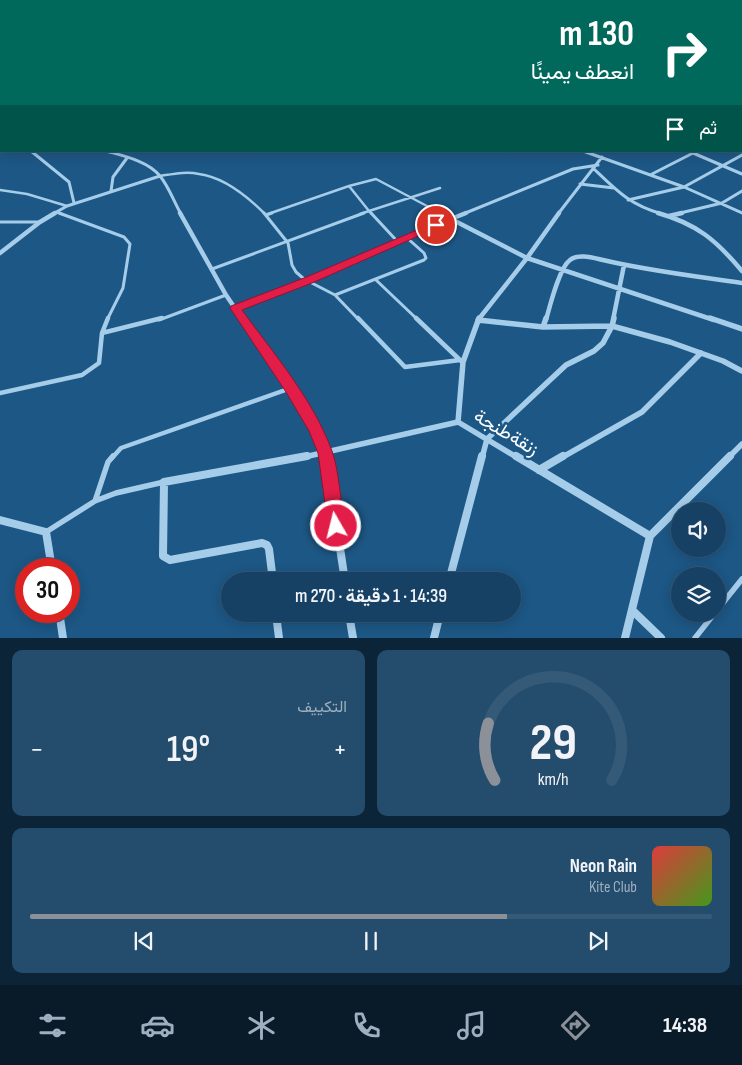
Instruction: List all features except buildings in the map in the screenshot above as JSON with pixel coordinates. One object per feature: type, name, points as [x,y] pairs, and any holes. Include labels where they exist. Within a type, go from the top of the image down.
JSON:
[{"type":"street","points":[[32,152],[69,182],[74,203]]},
{"type":"street","points":[[109,152],[153,168],[160,176],[226,295],[291,388],[314,427],[326,453],[343,572]]},
{"type":"street","points":[[586,152],[684,186],[742,213]]},
{"type":"street","points":[[652,174],[696,152]]},
{"type":"street","points":[[693,154],[742,174]]},
{"type":"street","points":[[628,200],[684,186],[742,155]]},
{"type":"street","name":"زنقةطنجة","points":[[602,157],[478,320],[462,361],[458,422],[650,536]]},
{"type":"street","points":[[111,191],[110,186],[114,175],[127,158]]},
{"type":"street","points":[[451,219],[573,169],[589,165],[596,167],[628,200],[645,210],[669,216],[698,229],[720,244],[742,271]]},
{"type":"street","points":[[0,253],[40,222],[67,206],[160,176]]},
{"type":"street","points":[[580,184],[615,188]]},
{"type":"street","points":[[669,216],[722,203],[742,191]]},
{"type":"street","points":[[451,219],[527,258],[742,329]]},
{"type":"street","points":[[543,327],[568,260],[574,257],[591,258],[624,265],[742,283]]},
{"type":"street","points":[[451,572],[487,439],[566,365],[594,351],[603,342],[612,326],[624,265]]},
{"type":"street","points":[[478,320],[543,327],[612,326],[701,353],[742,371]]},
{"type":"street","points":[[539,470],[642,412],[701,353]]},
{"type":"street","points":[[271,572],[269,549],[262,543],[170,560],[164,556],[164,482],[326,453],[458,422]]},
{"type":"street","points":[[625,638],[650,536],[742,444]]},
{"type":"street","points":[[0,520],[46,532],[50,558]]},
{"type":"street","points":[[632,610],[661,638]]},
{"type":"street","points":[[277,622],[279,638]]},
{"type":"street","points":[[350,622],[353,638]]},
{"type":"street","points":[[434,638],[438,622]]},
{"type":"street","points":[[61,623],[63,638]]},
{"type":"lane","points":[[160,176],[189,173],[211,177],[249,199],[266,215],[286,240],[290,252],[290,261],[294,270],[335,296],[405,367],[462,361]]},
{"type":"lane","points":[[266,215],[349,186],[376,179],[451,219]]},
{"type":"lane","points":[[349,186],[397,241]]},
{"type":"lane","points":[[212,269],[286,240],[440,188]]},
{"type":"lane","points":[[0,190],[28,194],[67,206]]},
{"type":"lane","points":[[0,393],[16,388],[64,380],[93,369],[99,363],[102,333],[106,322],[123,288],[130,244],[124,237],[56,212]]},
{"type":"lane","points":[[235,308],[308,280],[451,219]]},
{"type":"lane","points":[[0,222],[40,222]]},
{"type":"lane","points":[[335,296],[426,258],[424,253],[406,237]]},
{"type":"lane","points":[[376,280],[462,361]]},
{"type":"lane","points":[[102,333],[152,322],[226,295]]},
{"type":"lane","points":[[95,501],[108,462],[121,448],[291,388]]},
{"type":"lane","points":[[46,532],[95,501],[116,493],[164,482]]},
{"type":"lane","points":[[726,599],[742,579]]},
{"type":"lane","points":[[694,638],[707,622]]},
{"type":"route","points":[[336,526],[326,453],[314,427],[291,388],[235,308],[308,280],[436,225]]}]
